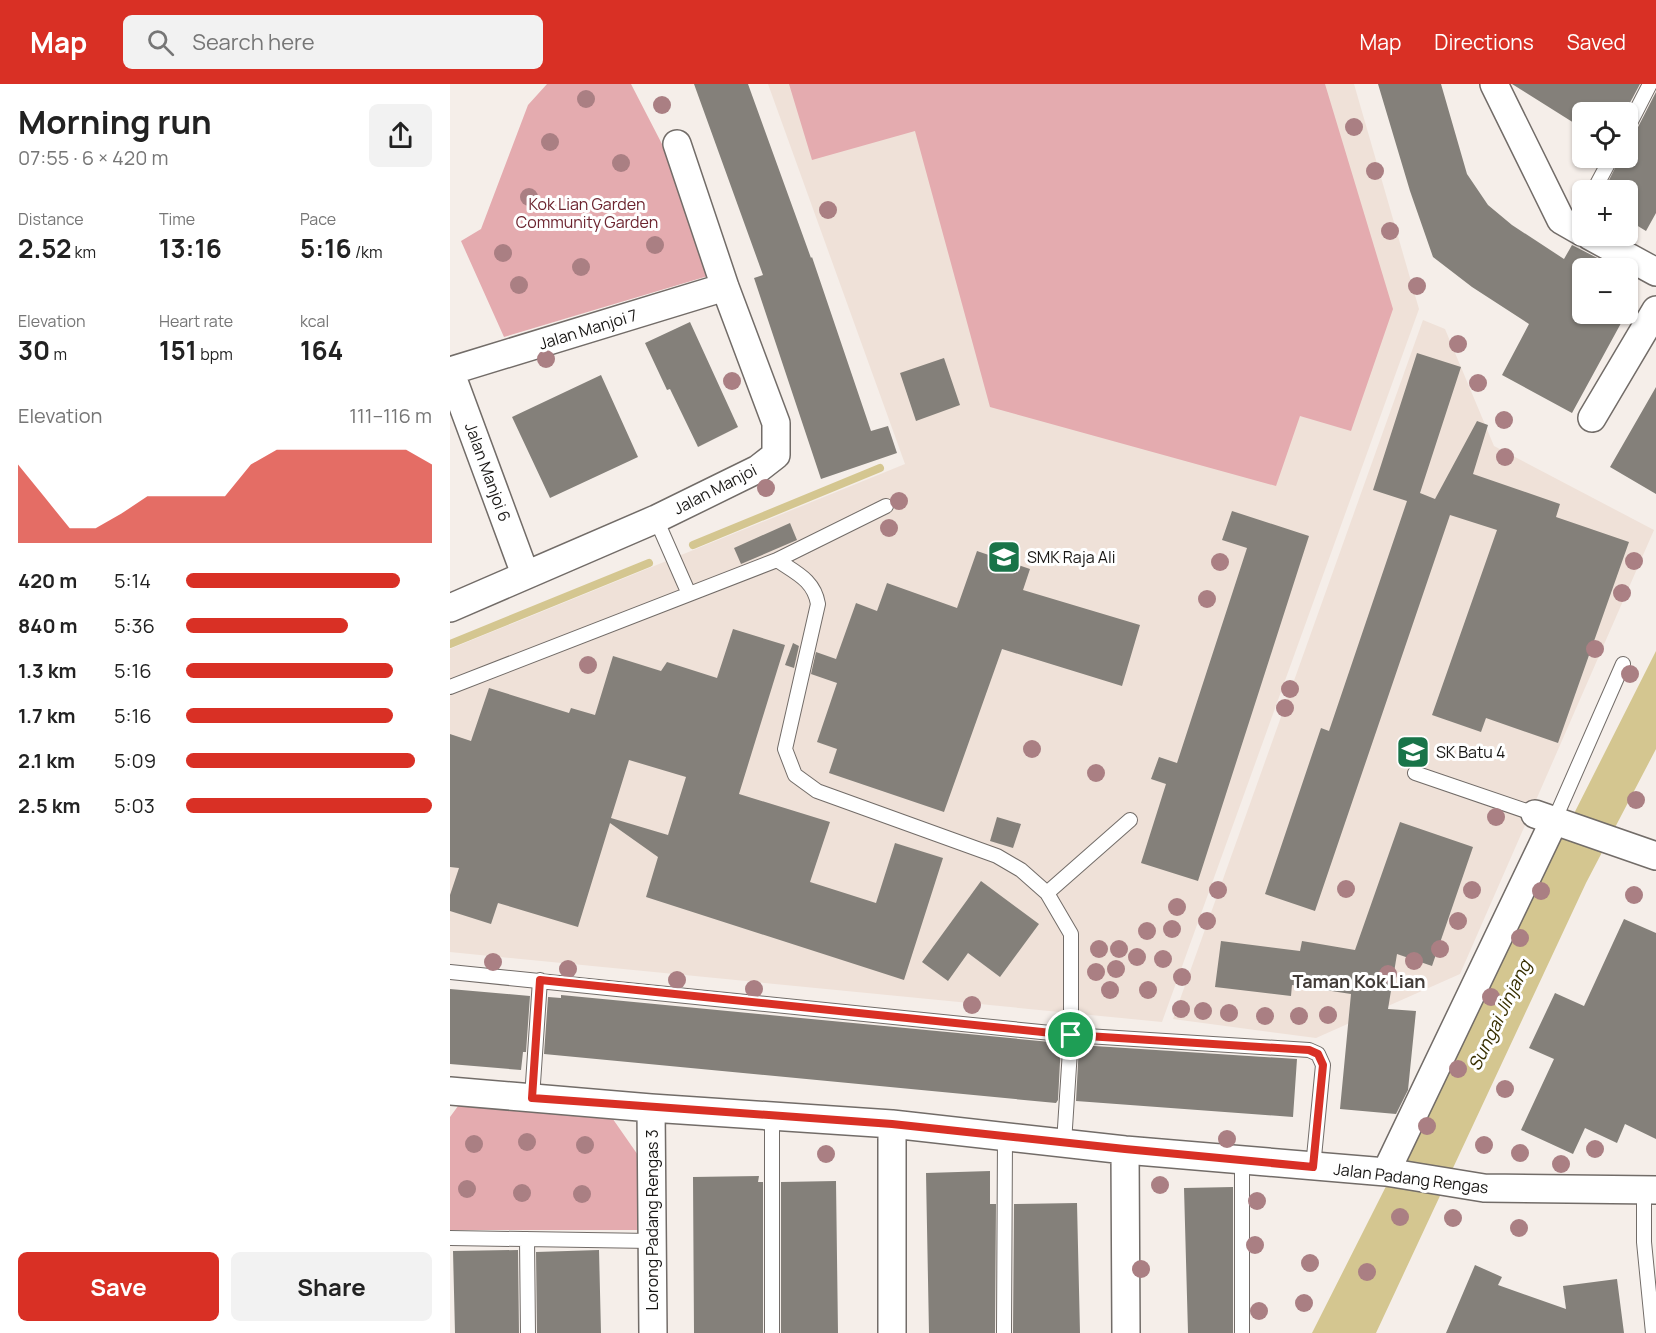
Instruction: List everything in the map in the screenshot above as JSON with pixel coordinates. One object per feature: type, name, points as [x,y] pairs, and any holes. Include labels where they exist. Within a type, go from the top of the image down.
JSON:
[{"type":"street","points":[[1494,84],[1561,220],[1572,224]]},
{"type":"street","name":"Jalan Manjoi","points":[[450,608],[656,519],[758,469],[776,455],[776,423],[725,287],[677,144]]},
{"type":"street","points":[[1613,246],[1656,272]]},
{"type":"street","name":"Jalan Manjoi 7","points":[[450,371],[725,287]]},
{"type":"street","points":[[1592,418],[1656,310]]},
{"type":"street","name":"Jalan Manjoi 6","points":[[450,371],[525,574]]},
{"type":"street","points":[[1388,1173],[1554,820],[1656,856]]},
{"type":"street","name":"Jalan Padang Rengas","points":[[450,1091],[651,1108],[892,1124],[1242,1161],[1388,1173],[1484,1188],[1650,1190]]},
{"type":"street","name":"Lorong Padang Rengas 3","points":[[651,1108],[653,1333]]},
{"type":"street","points":[[892,1124],[892,1333]]},
{"type":"street","points":[[1125,1149],[1126,1333]]},
{"type":"lane","points":[[1638,107],[1650,84]]},
{"type":"lane","points":[[450,687],[777,560],[886,506]]},
{"type":"lane","points":[[656,519],[689,594]]},
{"type":"lane","points":[[777,560],[806,580],[816,592],[818,604],[785,749],[795,775],[817,791],[997,856],[1021,870],[1047,893],[1071,934],[1071,1035],[1064,1143]]},
{"type":"lane","points":[[1415,773],[1554,820],[1623,664]]},
{"type":"lane","points":[[1047,893],[1130,820]]},
{"type":"lane","points":[[450,972],[1071,1035],[1309,1050],[1318,1054],[1323,1065],[1313,1167]]},
{"type":"lane","points":[[532,1098],[540,980]]},
{"type":"lane","points":[[772,1116],[772,1333]]},
{"type":"lane","points":[[1004,1333],[1005,1136]]},
{"type":"lane","points":[[1242,1161],[1242,1333]]},
{"type":"lane","points":[[1650,1190],[1644,1242],[1653,1333]]},
{"type":"lane","points":[[450,1238],[651,1241]]},
{"type":"lane","points":[[527,1239],[528,1333]]},
{"type":"shaded area","name":"SMK Raja Ali","points":[[768,84],[1354,84],[1419,309],[1162,1022],[450,952],[450,649],[905,464]]},
{"type":"shaded area","name":"SK Batu 4","points":[[1423,320],[1445,329],[1494,446],[1654,530],[1460,974],[1316,1038],[1173,1019]]},
{"type":"green space","name":"Kok Lian Garden Community Garden","points":[[547,84],[631,84],[663,146],[708,276],[504,337],[461,241],[481,229],[528,105]]},
{"type":"green space","points":[[789,84],[1325,84],[1393,309],[1351,431],[1300,416],[1276,486],[990,407],[915,131],[812,160]]},
{"type":"green space","points":[[461,1102],[608,1112],[640,1158],[641,1230],[450,1230],[450,1117]]},
{"type":"water","name":"Sungai Jinjang","points":[[1656,651],[1656,749],[1586,883],[1376,1333],[1312,1333]]},
{"type":"building","points":[[694,84],[748,84],[812,257],[871,431],[888,426],[897,453],[821,479],[754,278],[763,275]]},
{"type":"building","points":[[1378,84],[1441,84],[1467,174],[1488,205],[1512,225],[1564,259],[1572,245],[1597,258],[1572,258],[1572,324],[1621,324],[1572,413],[1502,375],[1529,324],[1472,287],[1433,257],[1410,191]]},
{"type":"building","points":[[1512,84],[1640,84],[1630,102],[1572,102],[1572,122]]},
{"type":"building","points":[[1656,92],[1656,213],[1646,231],[1638,226],[1638,180],[1609,180],[1615,168],[1638,168],[1638,127]]},
{"type":"building","points":[[690,322],[738,427],[698,447],[645,343]]},
{"type":"building","points":[[1417,353],[1461,367],[1420,493],[1435,499],[1477,421],[1488,425],[1473,474],[1560,504],[1556,517],[1629,542],[1558,743],[1486,718],[1481,732],[1432,715],[1497,530],[1450,515],[1315,911],[1265,894],[1321,728],[1329,731],[1407,501],[1373,490]]},
{"type":"building","points":[[944,358],[960,405],[916,421],[900,373]]},
{"type":"building","points":[[601,375],[638,457],[550,498],[512,417]]},
{"type":"building","points":[[1656,387],[1656,494],[1610,467]]},
{"type":"building","points":[[1232,511],[1309,536],[1198,881],[1141,863],[1166,784],[1151,779],[1159,757],[1177,763],[1247,548],[1222,540]]},
{"type":"building","points":[[790,523],[797,540],[741,564],[734,548]]},
{"type":"building","points":[[977,551],[1030,569],[1023,590],[1140,625],[1122,686],[1002,649],[944,812],[829,773],[837,749],[817,742],[837,683],[811,674],[816,652],[836,659],[856,603],[877,611],[887,583],[957,608]]},
{"type":"building","points":[[733,629],[785,645],[739,794],[830,822],[810,882],[876,903],[895,843],[943,858],[904,980],[646,897],[658,857],[610,823],[578,927],[498,903],[491,924],[450,911],[450,895],[459,868],[450,867],[450,734],[471,741],[489,688],[569,713],[571,708],[595,715],[613,656],[661,671],[667,662],[717,678]],"holes":[[[629,760],[686,777],[668,835],[611,818]]]},
{"type":"building","points":[[793,643],[799,646],[794,668],[785,665]]},
{"type":"building","points":[[997,817],[1021,824],[1013,848],[990,841]]},
{"type":"building","points":[[1400,822],[1473,847],[1432,966],[1397,954],[1388,1009],[1416,1011],[1408,1090],[1396,1114],[1340,1109],[1351,994],[1292,985],[1291,996],[1215,987],[1221,941],[1300,951],[1302,941],[1355,950]]},
{"type":"building","points":[[981,881],[1039,924],[1000,977],[968,953],[948,981],[922,962]]},
{"type":"building","points":[[1624,919],[1656,933],[1656,1139],[1625,1124],[1617,1143],[1585,1128],[1573,1154],[1521,1130],[1554,1059],[1529,1048],[1555,993],[1584,1006]]},
{"type":"building","points":[[450,989],[530,996],[526,1052],[523,1052],[521,1070],[450,1064]]},
{"type":"building","points":[[561,995],[1061,1043],[1058,1100],[1056,1103],[544,1054],[548,997],[561,998]]},
{"type":"building","points":[[1079,1045],[1297,1059],[1293,1117],[1076,1101]]},
{"type":"building","points":[[990,1171],[990,1204],[996,1204],[995,1333],[929,1333],[926,1173]]},
{"type":"building","points":[[759,1176],[758,1182],[763,1182],[763,1333],[694,1333],[693,1177]]},
{"type":"building","points":[[836,1181],[838,1333],[781,1333],[781,1182]]},
{"type":"building","points":[[1233,1187],[1233,1333],[1188,1333],[1184,1188]]},
{"type":"building","points":[[1077,1203],[1080,1333],[1013,1333],[1014,1204]]},
{"type":"building","points":[[518,1250],[519,1333],[455,1333],[453,1251]]},
{"type":"building","points":[[599,1250],[601,1333],[537,1333],[536,1252]]},
{"type":"building","points":[[1475,1265],[1502,1277],[1498,1285],[1566,1309],[1563,1286],[1617,1279],[1624,1333],[1446,1333]]},
{"type":"waterway","points":[[693,545],[880,468]]},
{"type":"waterway","points":[[450,644],[649,563]]},
{"type":"place","name":"SMK Raja Ali","points":[[1004,557]]},
{"type":"place","name":"SK Batu 4","points":[[1413,752]]},
{"type":"district","name":"Taman Kok Lian","points":[[1359,981]]},
{"type":"route","points":[[540,980],[1071,1035],[1309,1050],[1318,1054],[1323,1065],[1313,1167],[892,1124],[532,1098],[540,980]]}]
